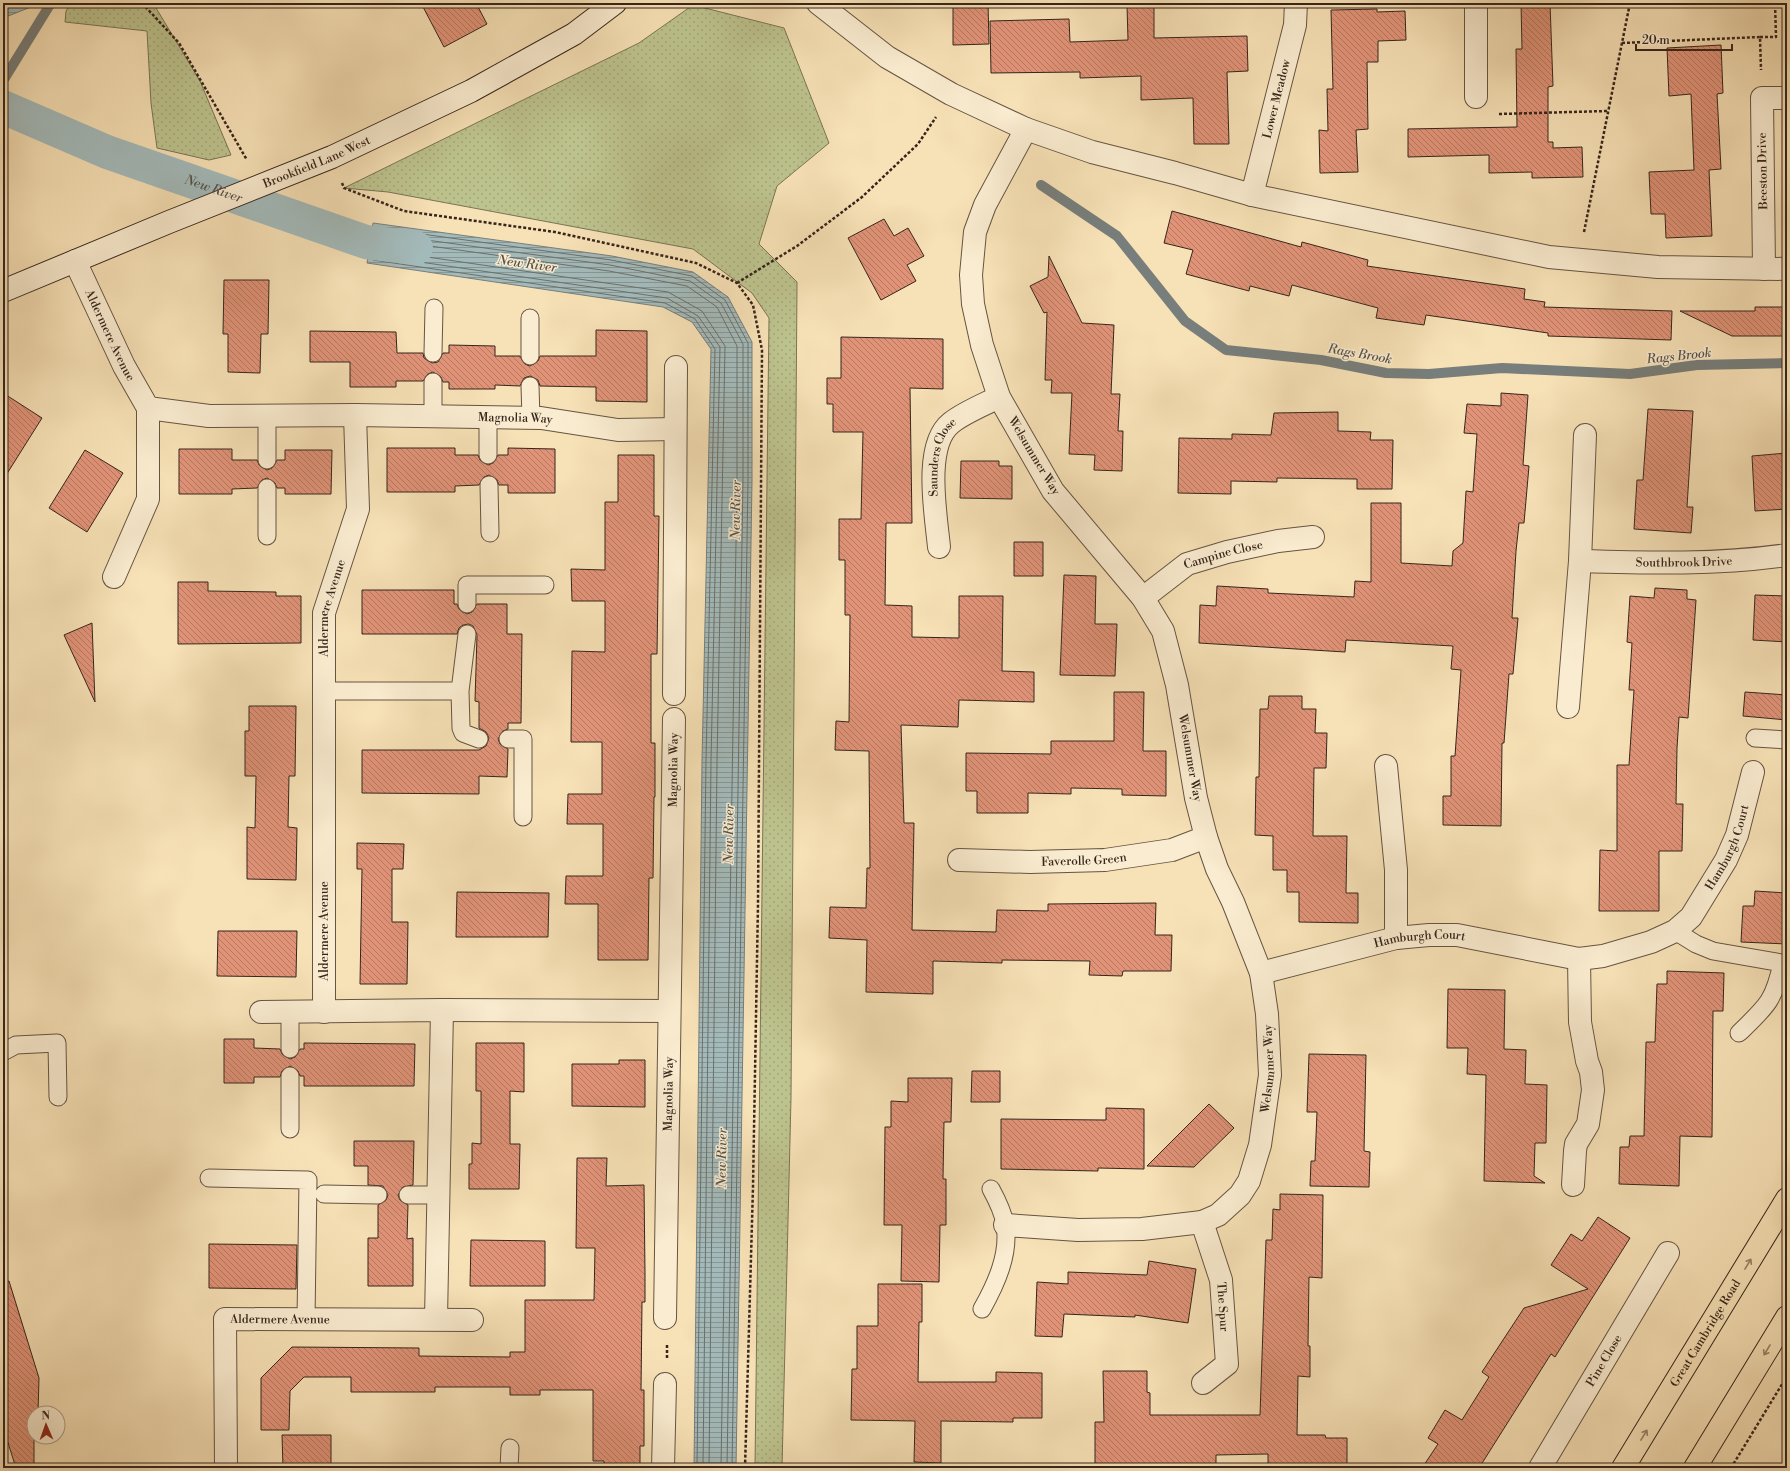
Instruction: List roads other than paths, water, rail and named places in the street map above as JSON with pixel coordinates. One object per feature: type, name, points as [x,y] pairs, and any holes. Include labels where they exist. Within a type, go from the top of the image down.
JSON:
[{"type":"highway","name":"Great Cambridge Road","points":[[1623,1468],[1787,1199]]},
{"type":"highway","points":[[1695,1468],[1787,1317]]},
{"type":"street","name":"Brookfield Lane West","points":[[3,291],[294,171],[332,157],[471,91],[574,34],[615,3]]},
{"type":"street","points":[[818,3],[886,57],[951,94],[1026,129],[1092,152],[1175,173],[1252,195],[1550,256],[1658,267],[1787,269]]},
{"type":"street","name":"Lower Meadow","points":[[1252,195],[1293,32],[1296,3]]},
{"type":"street","points":[[1476,3],[1476,97]]},
{"type":"street","name":"Beeston Drive","points":[[1764,269],[1762,98],[1787,98]]},
{"type":"street","name":"Welsummer Way","points":[[1005,1225],[1078,1230],[1135,1230],[1202,1222],[1218,1215],[1240,1195],[1249,1181],[1260,1145],[1270,1075],[1269,1040],[1261,973],[1233,902],[1217,869],[1206,837],[1196,798],[1175,677],[1162,631],[1143,598],[1053,491],[999,396],[982,345],[974,304],[971,275],[972,248],[975,232],[985,205],[1026,129]]},
{"type":"street","name":"Aldermere Avenue","points":[[75,261],[124,366],[148,408],[148,499],[114,577]]},
{"type":"street","points":[[674,694],[676,367]]},
{"type":"street","name":"Saunders Close","points":[[938,547],[933,462],[939,439],[951,423],[999,396]]},
{"type":"street","points":[[148,408],[209,416],[355,415]]},
{"type":"street","name":"Aldermere Avenue","points":[[324,1012],[324,613],[358,509],[355,415]]},
{"type":"street","name":"Magnolia Way","points":[[355,415],[531,418],[562,421],[618,430],[675,429]]},
{"type":"street","points":[[1568,707],[1580,561],[1585,435]]},
{"type":"street","name":"Campine Close","points":[[1143,598],[1187,564],[1226,552],[1278,541],[1313,537]]},
{"type":"street","name":"Southbrook Drive","points":[[1580,561],[1645,563],[1747,561],[1787,555]]},
{"type":"street","name":"Magnolia Way","points":[[665,1318],[668,1011],[674,719]]},
{"type":"street","points":[[1386,766],[1396,870],[1396,938]]},
{"type":"street","name":"Hamburgh Court","points":[[1261,973],[1396,938],[1429,935],[1457,935],[1579,959],[1629,950],[1652,942],[1675,931],[1691,917],[1726,860],[1737,835],[1753,772]]},
{"type":"street","name":"Faverolle Green","points":[[959,860],[1030,862],[1105,860],[1172,850],[1206,837]]},
{"type":"street","points":[[1573,1184],[1576,1144],[1588,1124],[1593,1090],[1591,1072],[1587,1061],[1580,1022],[1579,959]]},
{"type":"street","points":[[436,1319],[442,1010]]},
{"type":"street","points":[[261,1012],[442,1010],[668,1011]]},
{"type":"street","name":"The Spur","points":[[1202,1222],[1221,1280],[1227,1364],[1203,1383]]},
{"type":"street","name":"Pine Close","points":[[1540,1468],[1668,1253]]},
{"type":"street","name":"Aldermere Avenue","points":[[226,1468],[225,1319],[472,1320]]},
{"type":"street","points":[[663,1468],[665,1384]]},
{"type":"lane","points":[[433,353],[434,308]]},
{"type":"lane","points":[[530,318],[530,356]]},
{"type":"lane","points":[[433,382],[433,416]]},
{"type":"lane","points":[[530,386],[531,418]]},
{"type":"lane","points":[[267,416],[267,460]]},
{"type":"lane","points":[[488,418],[488,455]]},
{"type":"lane","points":[[489,485],[490,534]]},
{"type":"lane","points":[[267,488],[267,536]]},
{"type":"lane","points":[[467,604],[467,585],[545,585]]},
{"type":"lane","points":[[468,634],[460,691],[461,728],[463,733],[479,738]]},
{"type":"lane","points":[[324,691],[460,691]]},
{"type":"lane","points":[[1755,738],[1787,740]]},
{"type":"lane","points":[[508,739],[523,739],[523,817]]},
{"type":"lane","points":[[1675,931],[1696,944],[1713,951],[1733,956],[1782,963],[1773,996],[1767,1006],[1739,1033]]},
{"type":"lane","points":[[290,1012],[290,1049]]},
{"type":"lane","points":[[3,1052],[16,1045],[57,1044],[58,1097]]},
{"type":"lane","points":[[290,1076],[290,1129]]},
{"type":"lane","points":[[209,1178],[308,1180],[306,1320]]},
{"type":"lane","points":[[982,1309],[997,1281],[1004,1253],[1005,1225],[1000,1208],[991,1189]]},
{"type":"lane","points":[[324,1194],[378,1195]]},
{"type":"lane","points":[[408,1195],[439,1195]]},
{"type":"lane","points":[[510,1448],[510,1468]]},
{"type":"water","points":[[3,3],[41,3],[3,18]]},
{"type":"water","points":[[373,223],[612,256],[693,272],[728,297],[752,342],[752,481],[736,1468],[694,1468],[702,761],[711,349],[692,322],[663,307],[367,263]]},
{"type":"waterway","name":"Rags Brook","points":[[3,81],[51,3]]},
{"type":"waterway","name":"New River","points":[[3,107],[107,152],[366,242],[416,248]]},
{"type":"waterway","name":"Rags Brook","points":[[1041,185],[1117,236],[1185,321],[1226,350],[1321,360],[1386,373],[1429,374],[1502,368],[1630,374],[1697,365],[1787,363]]}]
